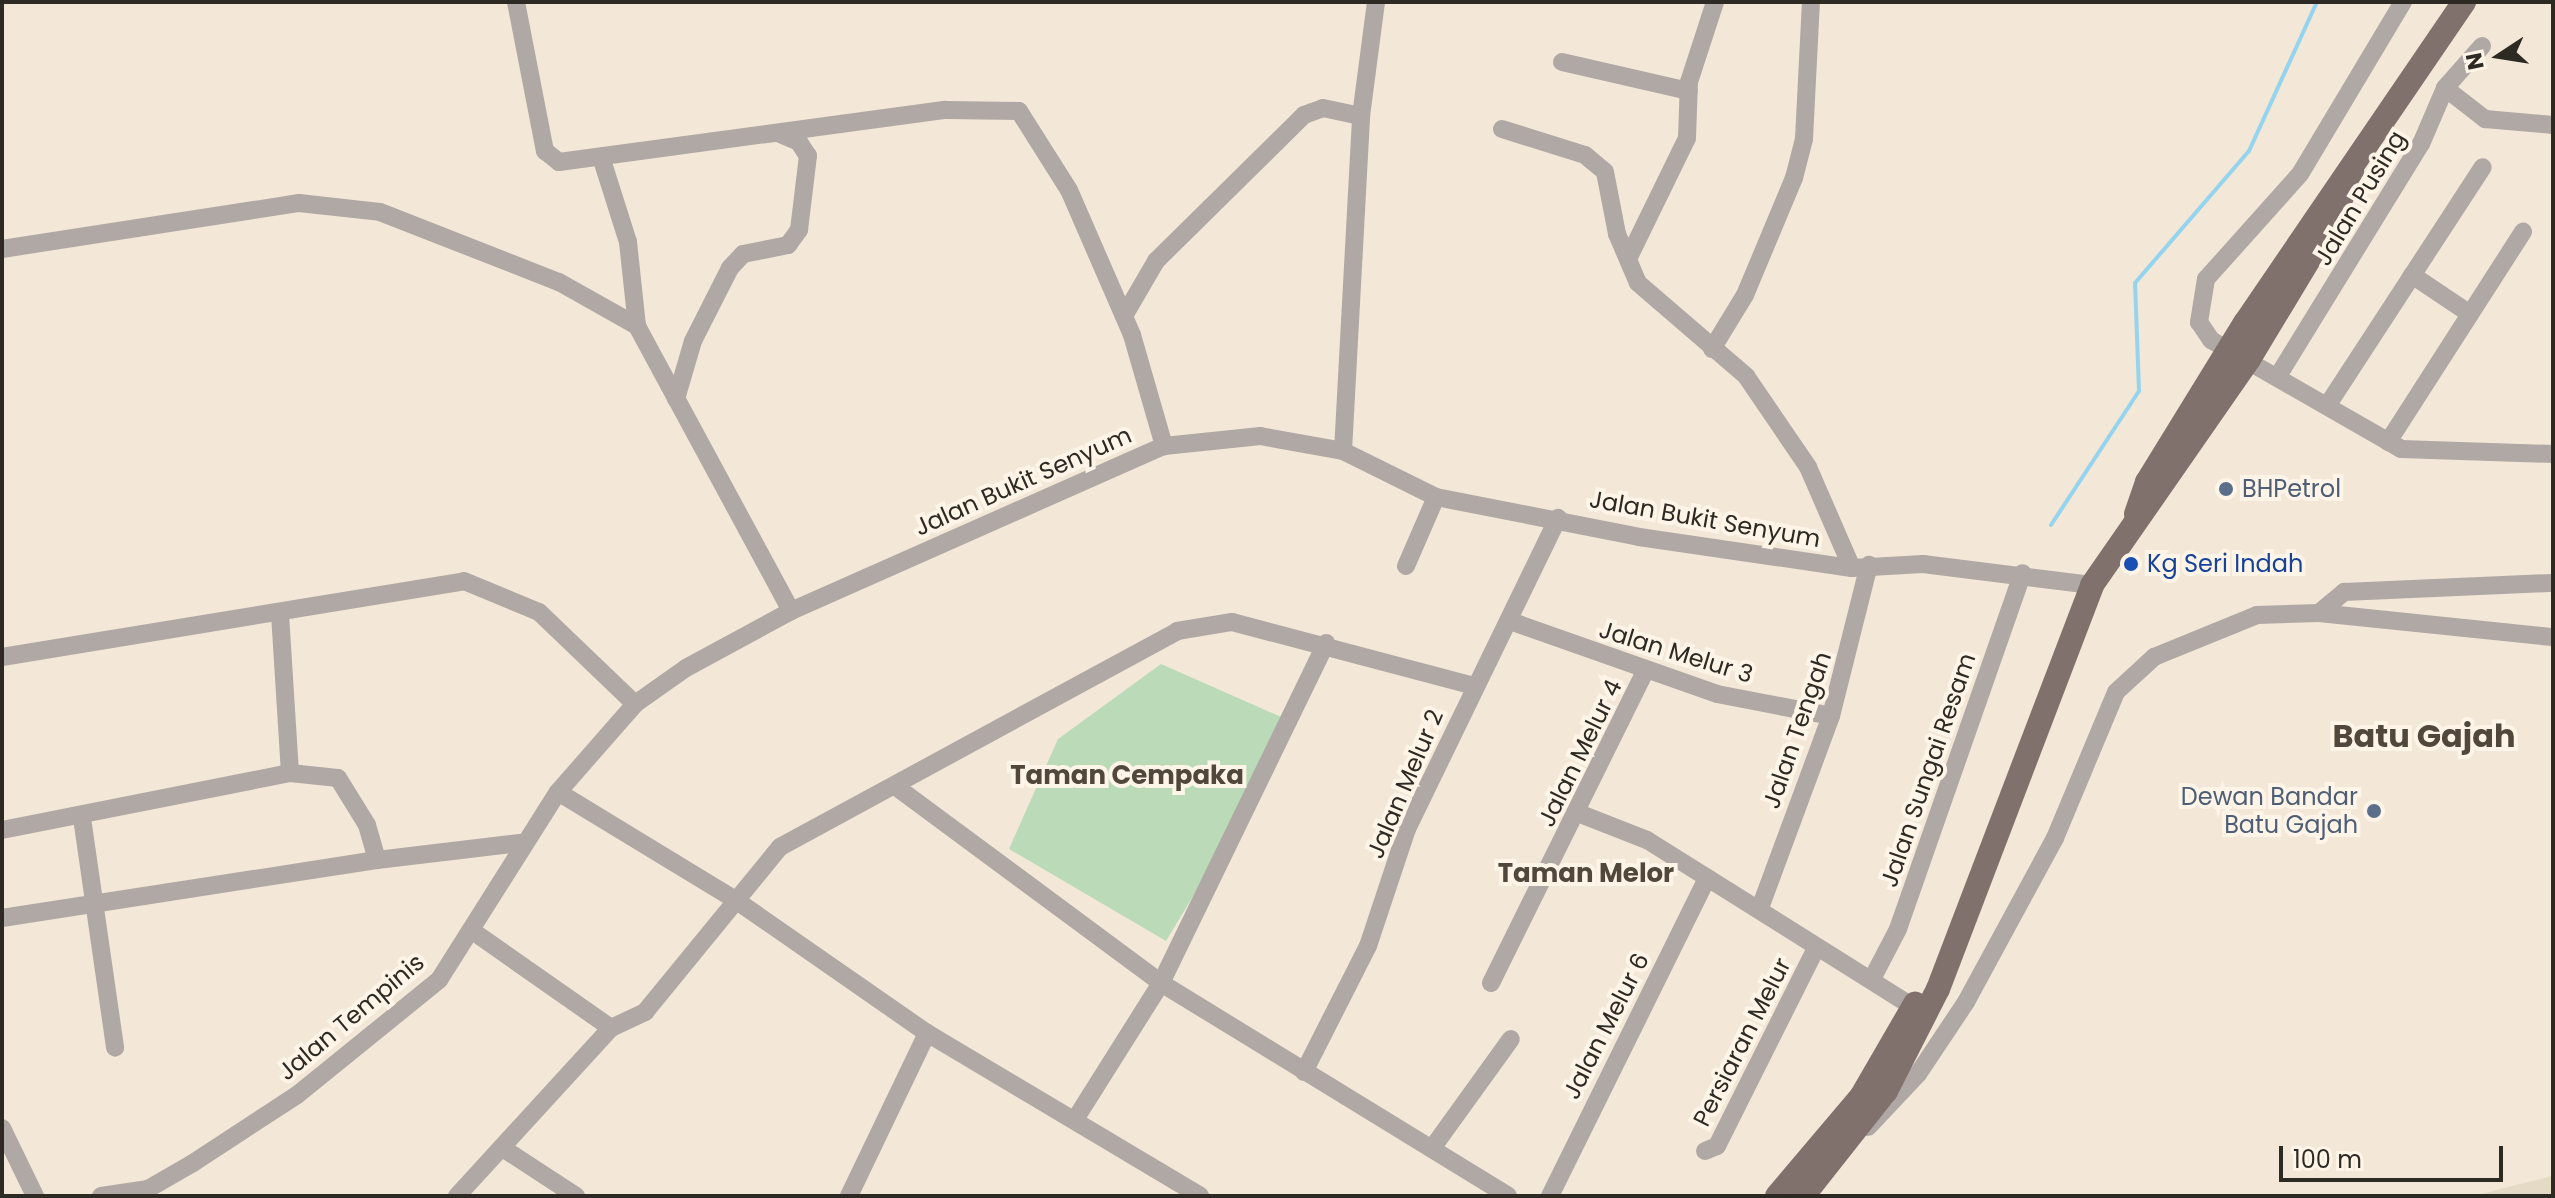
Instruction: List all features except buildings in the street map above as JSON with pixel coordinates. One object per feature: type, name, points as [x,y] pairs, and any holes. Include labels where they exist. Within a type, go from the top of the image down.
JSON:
[{"type":"main road","points":[[1803,1196],[1848,1145],[1886,1091],[1938,989],[1950,947],[2092,585],[2136,516],[2162,492],[2239,354],[2333,220],[2352,171],[2464,2]]},
{"type":"main road","points":[[1777,1196],[1861,1097],[1950,947]]},
{"type":"main road","points":[[1861,1097],[1886,1091]]},
{"type":"street","points":[[516,2],[545,151],[559,162],[602,160],[777,133],[999,105],[1019,111],[1069,190],[1124,316],[1164,446]]},
{"type":"street","points":[[1343,451],[1361,116],[1376,2]]},
{"type":"street","points":[[1629,257],[1687,138],[1689,91],[1715,2]]},
{"type":"street","points":[[1712,349],[1745,295],[1794,178],[1804,139],[1811,2]]},
{"type":"street","points":[[2403,2],[2300,174],[2206,279],[2199,322],[2239,354],[2388,442],[2432,454],[2553,454]]},
{"type":"street","name":"Jalan Pusing","points":[[2278,376],[2421,144],[2445,88],[2482,46]]},
{"type":"street","points":[[1562,62],[1689,91]]},
{"type":"street","points":[[2445,88],[2485,119],[2553,125]]},
{"type":"street","points":[[1124,316],[1156,261],[1304,115],[1323,108],[1361,116]]},
{"type":"street","points":[[1502,129],[1585,155],[1605,172],[1638,283],[1746,376],[1808,467],[1861,566]]},
{"type":"street","points":[[676,399],[685,363],[730,268],[743,254],[788,245],[799,230],[808,156],[799,142],[777,133]]},
{"type":"street","points":[[602,160],[628,242],[637,326],[791,611]]},
{"type":"street","points":[[2327,406],[2483,167]]},
{"type":"street","points":[[2,249],[299,203],[380,212],[559,282],[637,326]]},
{"type":"street","points":[[2388,442],[2523,232]]},
{"type":"street","points":[[2412,275],[2470,314]]},
{"type":"street","points":[[659,370],[685,363]]},
{"type":"street","name":"Jalan Bukit Senyum","points":[[558,792],[635,704],[791,611],[1164,446],[1260,436],[1343,451],[1436,497],[1558,518],[1639,537],[1861,566],[2023,573],[2092,585]]},
{"type":"street","points":[[1406,566],[1436,497]]},
{"type":"street","name":"Jalan Melur 2","points":[[1304,1072],[1368,946],[1407,829],[1558,518]]},
{"type":"street","name":"Jalan Tengah","points":[[1760,908],[1831,716],[1861,566]]},
{"type":"street","name":"Jalan Sungai Resam","points":[[1872,979],[1898,929],[2023,573]]},
{"type":"street","points":[[2,657],[280,614],[464,581],[539,612],[635,704]]},
{"type":"street","points":[[2319,613],[2344,592],[2553,583]]},
{"type":"street","points":[[1848,1145],[1918,1074],[1966,1002],[2055,838],[2126,678],[2223,624],[2319,613],[2553,637]]},
{"type":"street","points":[[280,614],[290,773]]},
{"type":"street","name":"Jalan Melur 3","points":[[1510,621],[1645,672],[1831,716]]},
{"type":"street","points":[[457,1196],[504,1149],[611,1028],[645,1012],[780,847],[1177,631],[1232,622],[1326,643],[1474,686]]},
{"type":"street","points":[[1076,1118],[1161,983],[1326,643]]},
{"type":"street","name":"Jalan Melur 4","points":[[1491,983],[1578,813],[1645,672]]},
{"type":"street","points":[[2,830],[82,818],[290,773],[338,778],[367,825],[377,860]]},
{"type":"street","points":[[895,786],[1161,983],[1433,1147],[1508,1196]]},
{"type":"street","points":[[558,792],[737,901],[927,1033],[1076,1118],[1194,1194]]},
{"type":"street","name":"Jalan Tempinis","points":[[101,1196],[148,1189],[297,1095],[439,980],[520,843],[558,792]]},
{"type":"street","points":[[1578,813],[1647,840],[1760,908],[1816,948],[1872,979],[1913,1007]]},
{"type":"street","points":[[82,818],[115,1048]]},
{"type":"street","points":[[2,918],[377,860],[520,843]]},
{"type":"street","name":"Jalan Melur 6","points":[[1550,1196],[1707,878]]},
{"type":"street","points":[[471,930],[611,1028]]},
{"type":"street","name":"Persiaran Melur","points":[[1705,1151],[1717,1146],[1816,948]]},
{"type":"street","points":[[849,1196],[927,1033]]},
{"type":"street","points":[[1433,1147],[1511,1039]]},
{"type":"street","points":[[1886,1091],[1918,1074]]},
{"type":"street","points":[[2,1128],[35,1196]]},
{"type":"street","points":[[504,1149],[576,1196]]},
{"type":"shaded area","points":[[2553,1175],[2553,1196],[2473,1196],[2548,1177]]},
{"type":"green space","points":[[1161,664],[1297,724],[1166,941],[1009,849],[1058,739]]},
{"type":"waterway","points":[[2051,525],[2139,391],[2135,283],[2249,151],[2317,2]]},
{"type":"place","name":"BHPetrol","points":[[2226,489]]},
{"type":"place","name":"Kg Seri Indah","points":[[2131,564]]},
{"type":"place","name":"Dewan Bandar Batu Gajah","points":[[2374,811]]},
{"type":"district","name":"Batu Gajah","points":[[2424,736]]},
{"type":"district","name":"Taman Cempaka","points":[[1127,776]]},
{"type":"district","name":"Taman Melor","points":[[1586,874]]}]
